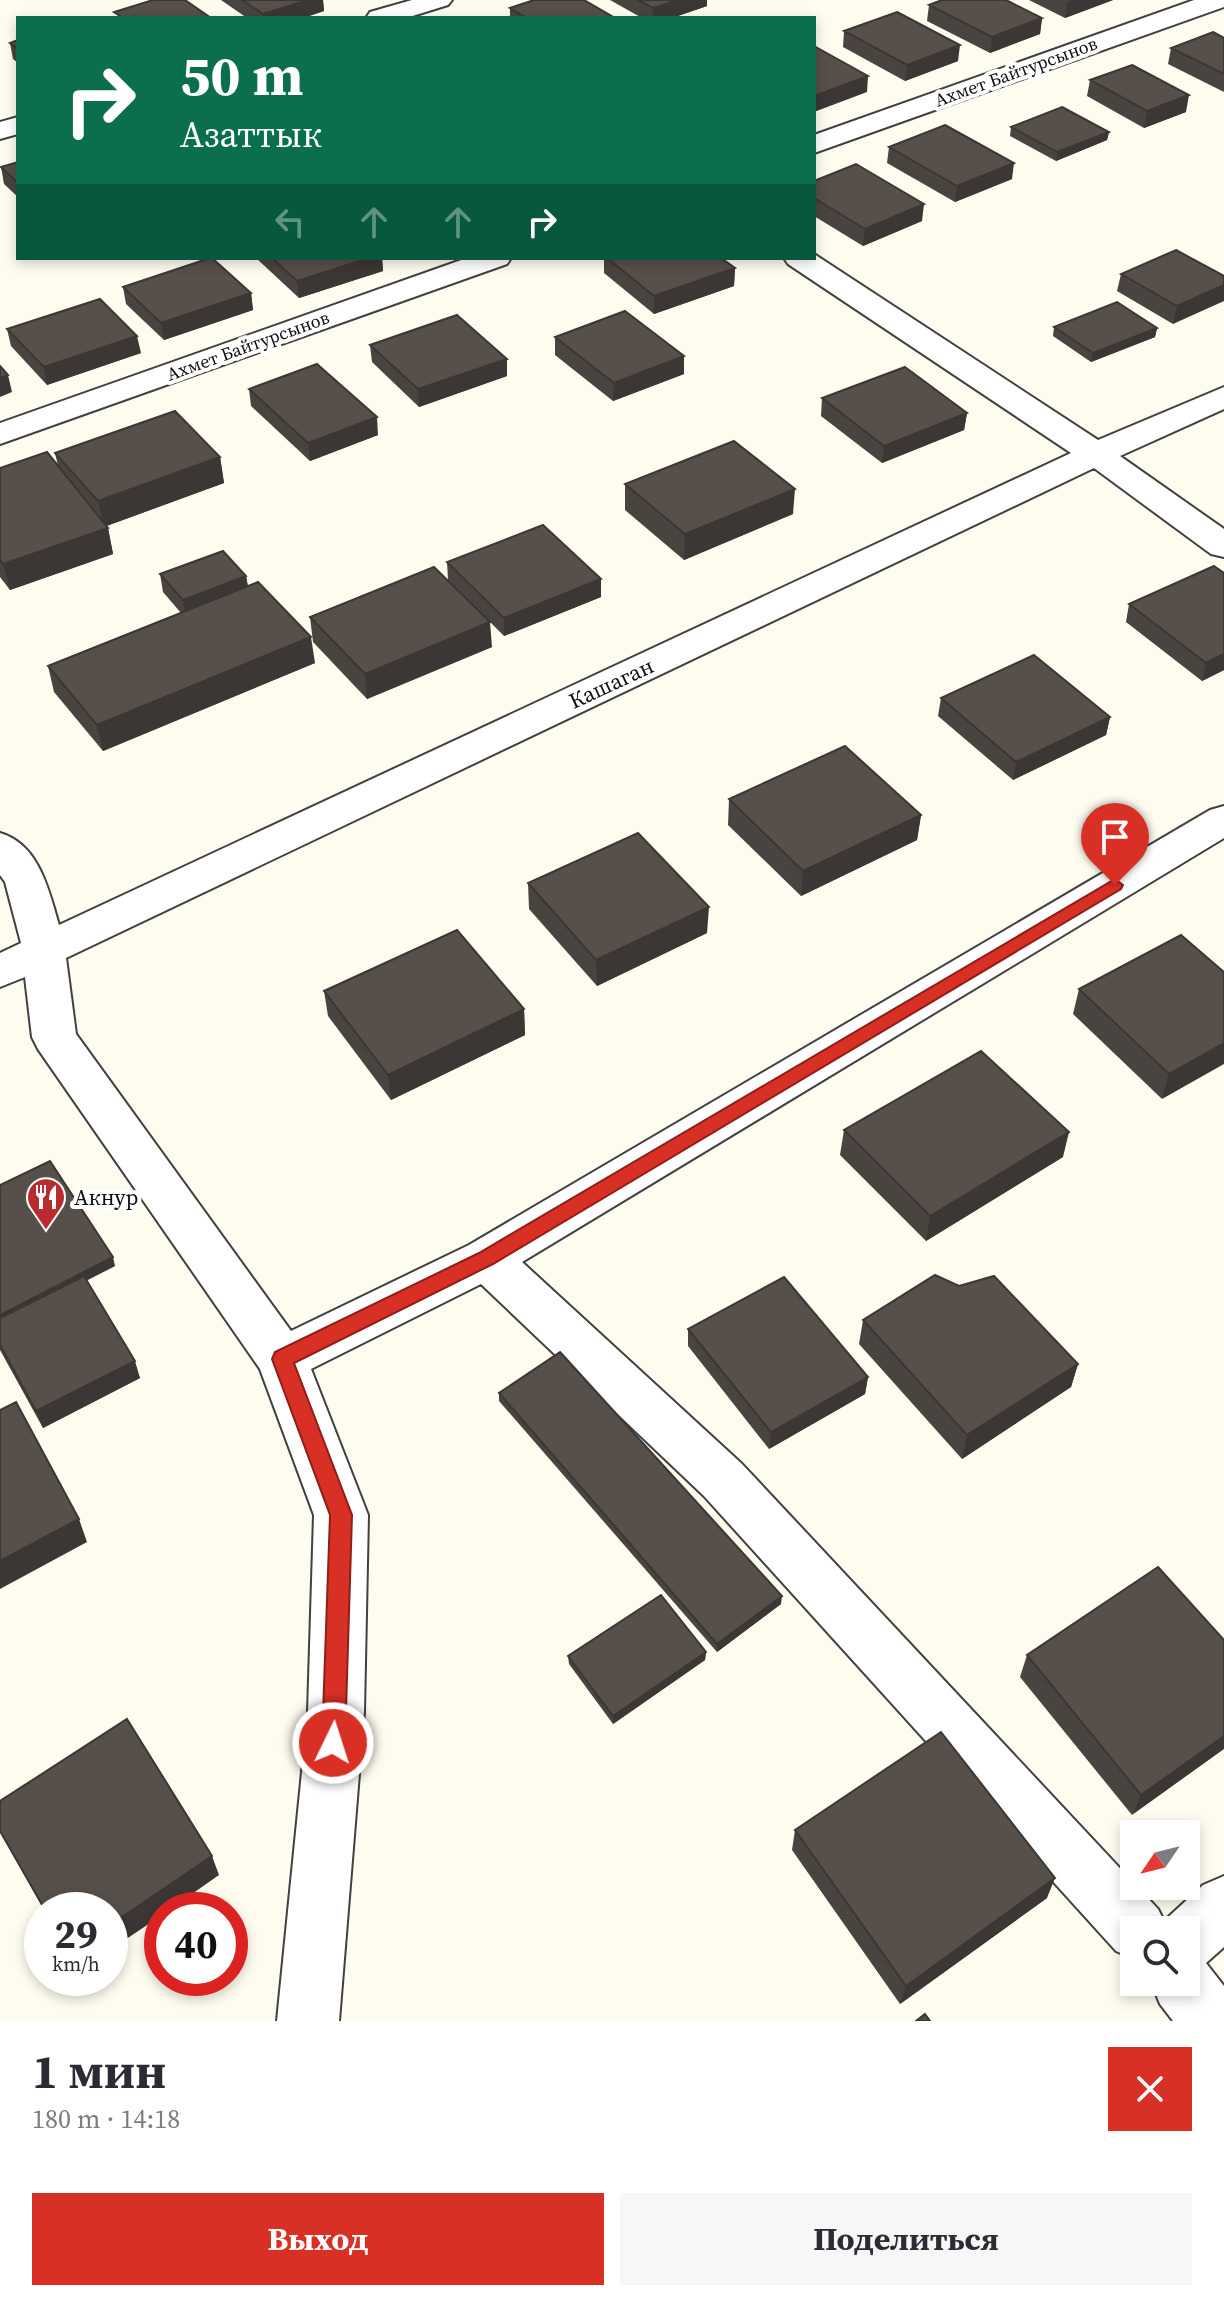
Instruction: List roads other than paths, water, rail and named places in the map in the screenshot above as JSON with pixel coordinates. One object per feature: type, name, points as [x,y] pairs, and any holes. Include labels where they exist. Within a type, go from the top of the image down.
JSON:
[{"type":"street","name":"Ахмет Байтурсынов","points":[[816,144],[1218,0]]},
{"type":"street","points":[[386,16],[423,6]]},
{"type":"street","name":"Ахмет Байтурсынов","points":[[0,434],[490,260]]},
{"type":"street","points":[[802,260],[1096,454],[1224,546]]},
{"type":"street","name":"Кашаган","points":[[22,961],[1096,454],[1224,397]]},
{"type":"street","points":[[282,1359],[486,1259],[1224,820]]},
{"type":"street","points":[[0,847],[25,878],[22,961],[54,1037],[282,1359],[341,1515],[336,1712],[308,2021]]},
{"type":"street","points":[[486,1259],[723,1480],[1124,1916]]},
{"type":"street","points":[[1200,1928],[1224,1906]]},
{"type":"street","points":[[1193,1996],[1212,2021]]},
{"type":"place","name":"Акнур","points":[[46,1231]]}]
